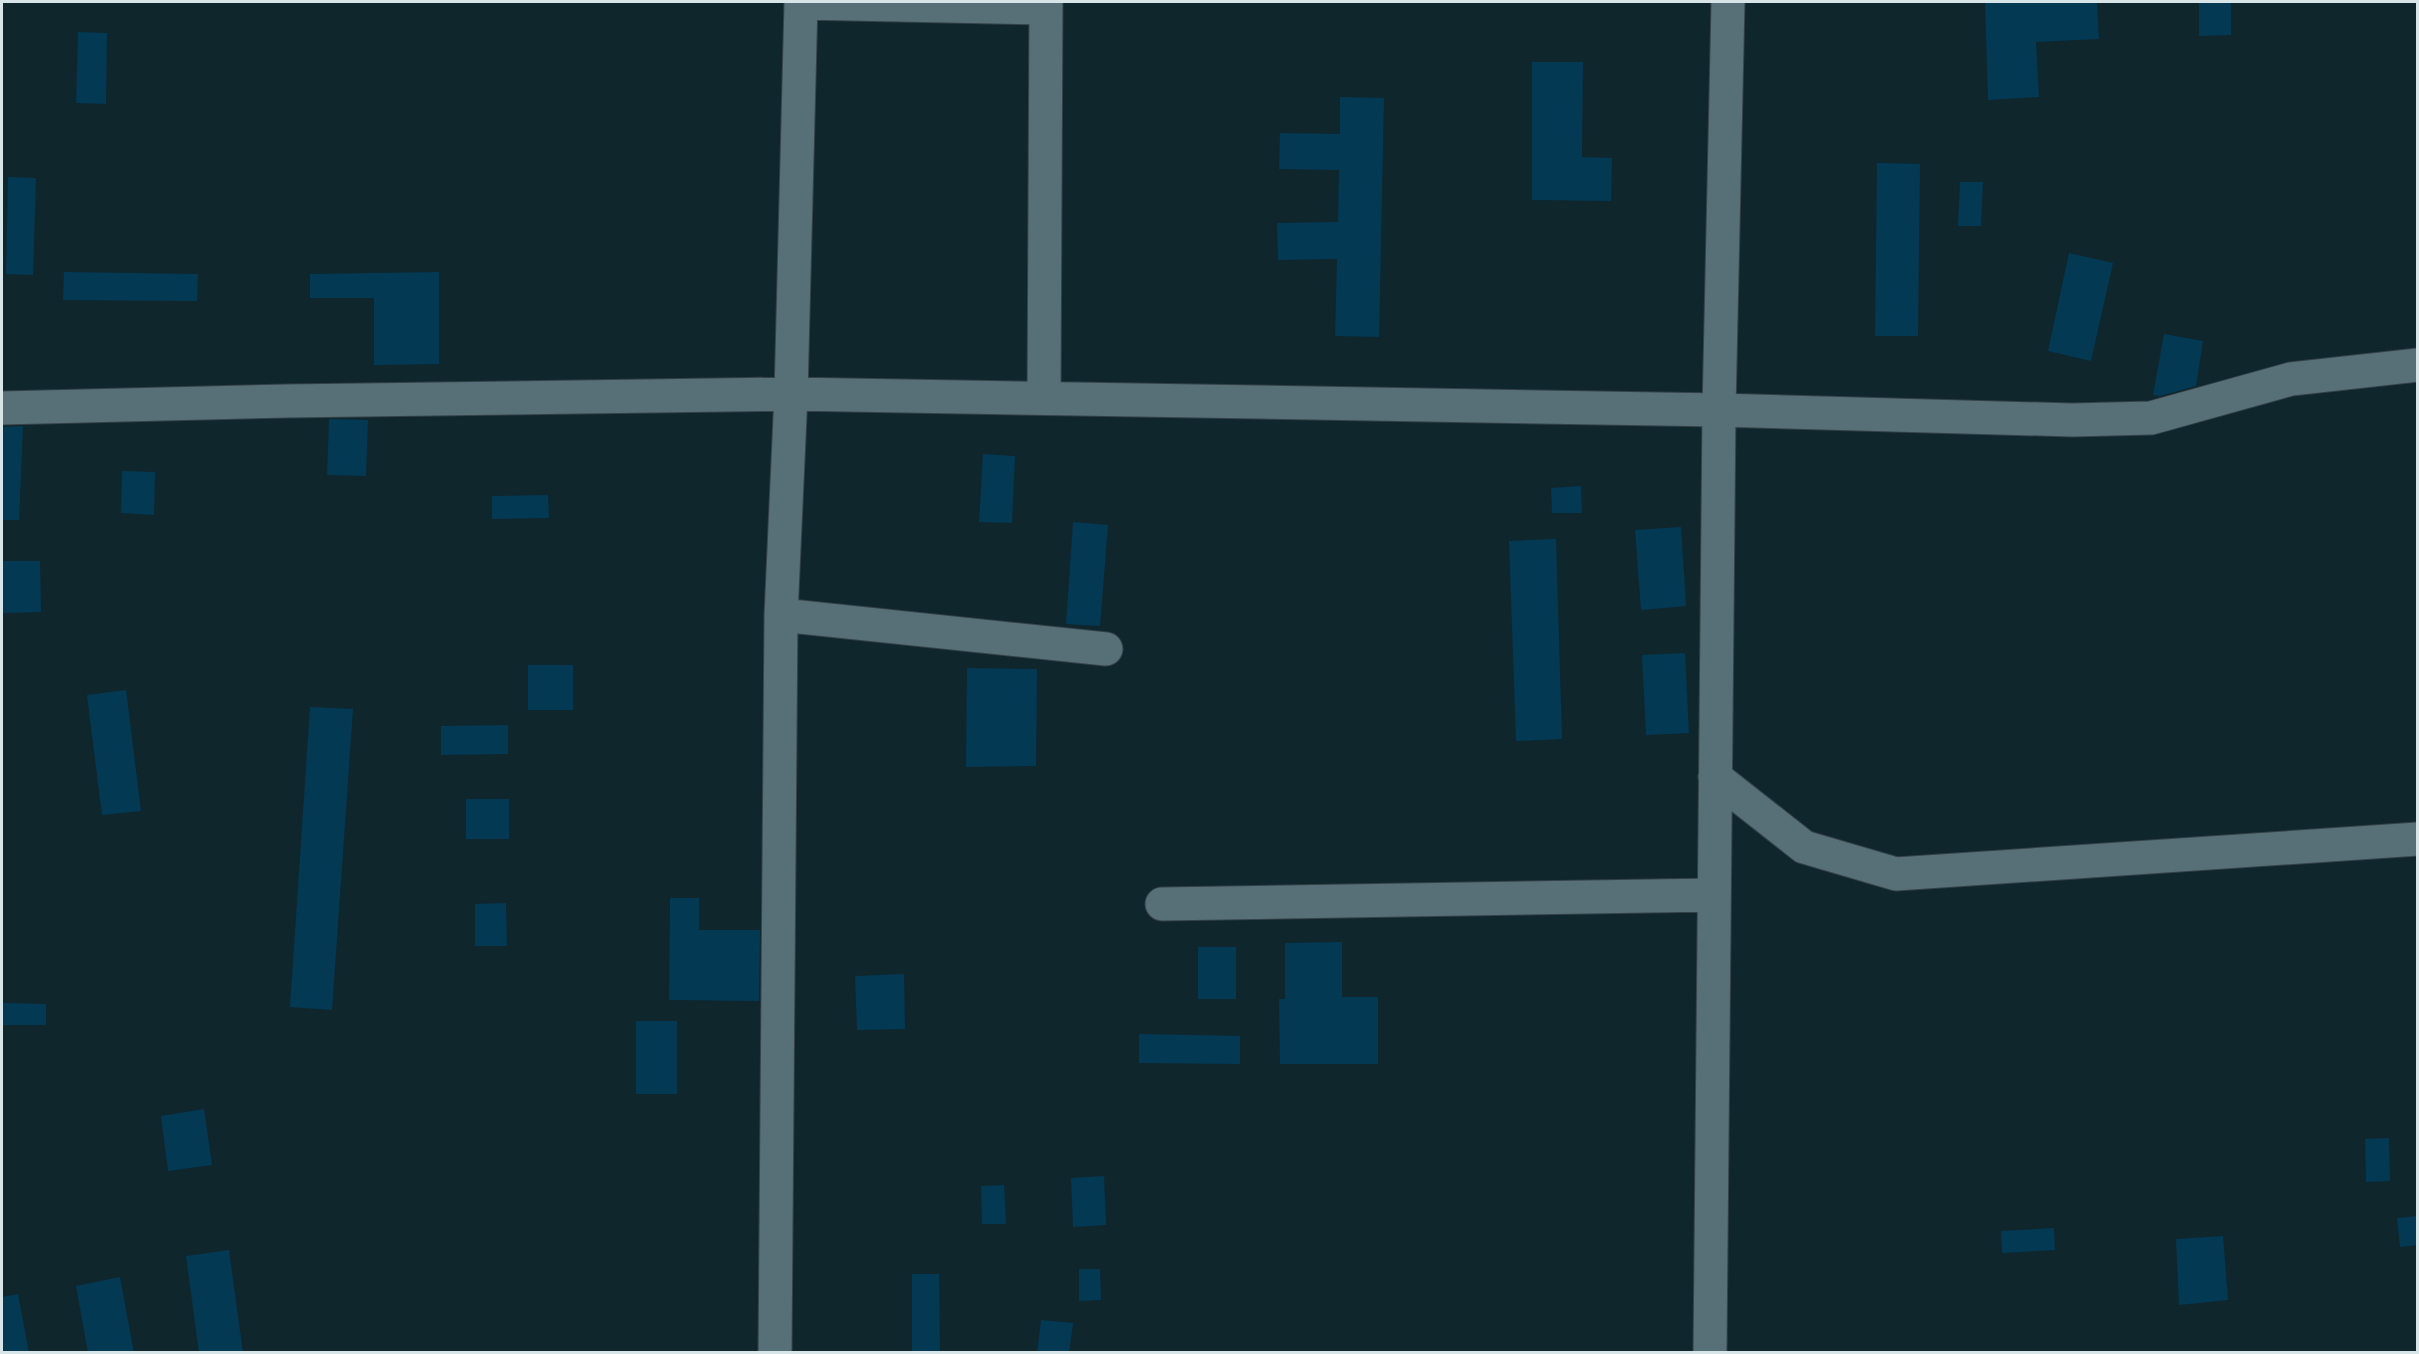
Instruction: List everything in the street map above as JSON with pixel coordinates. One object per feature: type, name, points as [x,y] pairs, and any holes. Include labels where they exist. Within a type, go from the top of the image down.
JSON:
[{"type":"street","points":[[775,1353],[781,615],[791,394],[801,2],[1046,5],[1044,398]]},
{"type":"street","points":[[1710,1353],[1719,410],[1728,2]]},
{"type":"street","points":[[2,408],[287,400],[791,394],[1719,410],[2073,420],[2151,418],[2291,379],[2418,365]]},
{"type":"street","points":[[781,615],[1106,649]]},
{"type":"street","points":[[1715,777],[1804,847],[1896,874],[2418,838]]},
{"type":"street","points":[[1162,904],[1714,895]]},
{"type":"building","points":[[1985,2],[2097,2],[2099,39],[2036,42],[2039,97],[1988,100]]},
{"type":"building","points":[[2199,2],[2231,2],[2231,35],[2199,36]]},
{"type":"building","points":[[78,32],[107,33],[106,104],[76,103]]},
{"type":"building","points":[[1532,62],[1583,62],[1582,157],[1612,158],[1611,201],[1532,200]]},
{"type":"building","points":[[1340,97],[1384,98],[1379,337],[1335,336],[1337,259],[1278,260],[1277,223],[1338,222],[1339,170],[1279,169],[1280,133],[1340,134]]},
{"type":"building","points":[[1877,163],[1920,164],[1918,336],[1875,336]]},
{"type":"building","points":[[8,177],[36,178],[33,275],[6,274]]},
{"type":"building","points":[[1960,182],[1983,182],[1981,226],[1958,226]]},
{"type":"building","points":[[2069,253],[2113,263],[2091,361],[2048,351]]},
{"type":"building","points":[[64,272],[198,274],[197,301],[63,300]]},
{"type":"building","points":[[439,272],[439,364],[374,365],[374,298],[310,298],[310,274]]},
{"type":"building","points":[[2164,334],[2203,341],[2196,386],[2160,396],[2153,395]]},
{"type":"building","points":[[329,419],[368,420],[366,476],[327,475]]},
{"type":"building","points":[[23,426],[19,520],[2,520],[2,427]]},
{"type":"building","points":[[983,454],[1015,456],[1012,523],[979,522]]},
{"type":"building","points":[[122,471],[155,472],[154,515],[121,513]]},
{"type":"building","points":[[1581,486],[1582,513],[1552,513],[1551,488]]},
{"type":"building","points":[[548,495],[549,518],[492,519],[492,496]]},
{"type":"building","points":[[1073,522],[1108,525],[1100,626],[1066,624]]},
{"type":"building","points":[[1681,527],[1686,606],[1641,610],[1635,530]]},
{"type":"building","points":[[1556,539],[1562,739],[1516,741],[1509,541]]},
{"type":"building","points":[[2,561],[40,561],[41,612],[2,613]]},
{"type":"building","points":[[1685,653],[1689,733],[1646,735],[1642,655]]},
{"type":"building","points":[[528,665],[573,665],[573,710],[528,710]]},
{"type":"building","points":[[967,668],[1037,669],[1036,766],[966,767]]},
{"type":"building","points":[[126,690],[141,811],[102,815],[87,695]]},
{"type":"building","points":[[310,707],[353,709],[332,1010],[290,1007]]},
{"type":"building","points":[[508,725],[508,754],[441,755],[441,726]]},
{"type":"building","points":[[466,799],[509,799],[509,839],[466,839]]},
{"type":"building","points":[[670,898],[699,898],[699,930],[760,930],[759,1001],[669,1000]]},
{"type":"building","points":[[506,903],[507,946],[475,946],[475,904]]},
{"type":"building","points":[[1342,942],[1342,997],[1378,997],[1378,1064],[1280,1064],[1279,999],[1285,999],[1285,943]]},
{"type":"building","points":[[1198,947],[1236,947],[1236,999],[1198,999]]},
{"type":"building","points":[[904,974],[905,1029],[857,1030],[855,976]]},
{"type":"building","points":[[2,1003],[46,1004],[46,1025],[2,1025]]},
{"type":"building","points":[[636,1021],[677,1021],[677,1094],[636,1094]]},
{"type":"building","points":[[1139,1034],[1240,1036],[1240,1064],[1139,1063]]},
{"type":"building","points":[[204,1109],[212,1165],[168,1171],[161,1116]]},
{"type":"building","points":[[2389,1138],[2390,1181],[2366,1182],[2365,1139]]},
{"type":"building","points":[[1104,1176],[1106,1225],[1073,1227],[1071,1178]]},
{"type":"building","points":[[1004,1185],[1006,1224],[982,1224],[981,1186]]},
{"type":"building","points":[[2418,1216],[2418,1245],[2400,1247],[2397,1218]]},
{"type":"building","points":[[2054,1228],[2055,1250],[2002,1253],[2001,1231]]},
{"type":"building","points":[[2223,1236],[2228,1300],[2179,1305],[2176,1239]]},
{"type":"building","points":[[229,1250],[243,1353],[199,1353],[186,1256]]},
{"type":"building","points":[[1079,1269],[1100,1269],[1101,1300],[1079,1301]]},
{"type":"building","points":[[912,1274],[939,1274],[940,1353],[912,1353]]},
{"type":"building","points":[[120,1277],[134,1353],[88,1353],[76,1286]]},
{"type":"building","points":[[18,1294],[29,1353],[2,1353],[2,1297]]},
{"type":"building","points":[[1041,1320],[1073,1323],[1069,1353],[1037,1353]]}]
